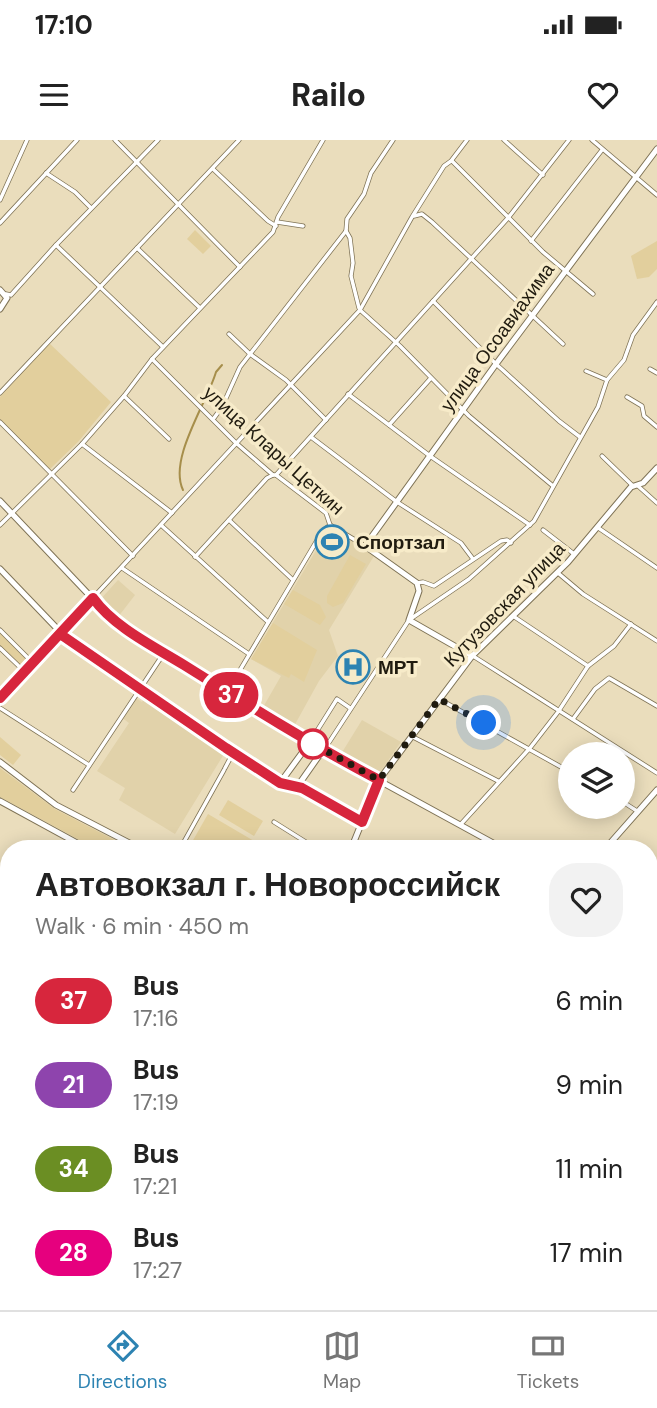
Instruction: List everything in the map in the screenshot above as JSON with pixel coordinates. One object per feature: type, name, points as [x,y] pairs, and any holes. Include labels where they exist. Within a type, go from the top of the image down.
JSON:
[{"type":"street","points":[[0,200],[27,140]]},
{"type":"street","points":[[0,223],[77,140]]},
{"type":"street","points":[[115,140],[240,267]]},
{"type":"street","points":[[0,309],[7,297],[158,140]]},
{"type":"street","points":[[0,393],[239,140]]},
{"type":"street","points":[[214,418],[222,407],[240,367],[346,231],[347,219],[364,194],[372,173],[393,140]]},
{"type":"street","points":[[0,698],[360,310],[444,166],[452,161],[467,140]]},
{"type":"street","points":[[504,140],[543,175]]},
{"type":"street","points":[[195,557],[397,343],[508,218],[569,140]]},
{"type":"street","points":[[592,140],[657,195]]},
{"type":"street","points":[[0,525],[82,444],[152,359],[273,232],[321,141]]},
{"type":"street","points":[[531,241],[602,149]]},
{"type":"street","name":"улица Осоавиахима","points":[[365,547],[496,364],[657,149]]},
{"type":"street","points":[[452,161],[531,241],[593,294]]},
{"type":"street","points":[[213,169],[268,221],[303,226]]},
{"type":"street","points":[[46,173],[75,192],[91,208]]},
{"type":"street","points":[[412,217],[422,214],[563,344]]},
{"type":"street","points":[[346,231],[350,238],[353,263],[351,276],[360,310],[463,410],[553,486]]},
{"type":"street","points":[[56,245],[163,348]]},
{"type":"street","points":[[137,248],[200,308]]},
{"type":"street","points":[[0,290],[7,297]]},
{"type":"street","points":[[433,301],[496,364],[580,437]]},
{"type":"street","points":[[408,620],[468,579],[530,525],[598,407],[607,380],[624,360],[642,320],[657,302]]},
{"type":"street","points":[[229,334],[250,355],[286,380],[289,386],[326,420]]},
{"type":"street","name":"улица Клары Цеткин","points":[[152,359],[214,418],[236,443],[326,513],[330,524],[417,583]]},
{"type":"street","points":[[650,369],[657,373]]},
{"type":"street","points":[[586,370],[607,380]]},
{"type":"street","points":[[389,425],[431,378]]},
{"type":"street","points":[[348,394],[430,456],[530,525]]},
{"type":"street","points":[[124,396],[169,439]]},
{"type":"street","points":[[627,397],[642,407],[644,416],[657,427]]},
{"type":"street","points":[[0,422],[133,556]]},
{"type":"street","points":[[311,436],[397,502],[461,543],[473,559]]},
{"type":"street","points":[[82,444],[172,513]]},
{"type":"street","points":[[602,456],[657,503]]},
{"type":"street","name":"Кутузовская улица","points":[[355,840],[379,780],[472,656],[558,572],[635,485],[643,483],[657,468]]},
{"type":"street","points":[[0,501],[110,617],[323,750],[489,840]]},
{"type":"street","points":[[229,520],[293,580]]},
{"type":"street","points":[[227,692],[322,532],[330,524]]},
{"type":"street","points":[[161,525],[268,622]]},
{"type":"street","points":[[597,527],[657,568]]},
{"type":"street","points":[[543,530],[574,554]]},
{"type":"street","points":[[297,787],[408,620],[419,591],[417,583],[434,586],[501,541],[508,540],[510,543]]},
{"type":"street","points":[[121,568],[249,654]]},
{"type":"street","points":[[0,569],[61,634],[280,783],[297,787],[362,822]]},
{"type":"street","points":[[558,572],[583,594],[657,641]]},
{"type":"street","points":[[513,616],[588,666]]},
{"type":"street","points":[[408,620],[472,656],[657,773]]},
{"type":"street","points":[[461,824],[530,748],[588,666],[614,646],[631,624]]},
{"type":"street","points":[[0,630],[34,664]]},
{"type":"street","points":[[0,648],[25,672]]},
{"type":"street","points":[[73,790],[164,653]]},
{"type":"street","points":[[573,719],[595,689],[609,678],[657,706]]},
{"type":"street","points":[[280,783],[337,699],[352,706]]},
{"type":"street","points":[[439,699],[558,765]]},
{"type":"street","points":[[0,708],[89,765]]},
{"type":"street","points":[[410,736],[498,781]]},
{"type":"street","points":[[185,840],[233,753]]},
{"type":"street","points":[[0,762],[56,805],[124,840]]},
{"type":"street","points":[[615,840],[654,799],[657,790]]},
{"type":"street","points":[[0,801],[72,840]]},
{"type":"street","points":[[635,810],[639,812]]},
{"type":"street","points":[[275,822],[303,840]]},
{"type":"shaded area","points":[[195,230],[211,246],[203,254],[187,239]]},
{"type":"shaded area","points":[[657,241],[657,269],[649,277],[637,279],[631,256]]},
{"type":"shaded area","points":[[49,343],[111,402],[78,442],[50,469],[0,419],[0,397]]},
{"type":"shaded area","points":[[330,527],[374,556],[329,630],[338,656],[319,681],[293,728],[262,709],[281,676],[251,659]]},
{"type":"shaded area","points":[[350,555],[366,564],[343,603],[333,607],[327,603],[327,596]]},
{"type":"shaded area","points":[[118,580],[135,595],[118,617],[99,601]]},
{"type":"shaded area","points":[[293,590],[320,605],[326,617],[320,625],[284,604]]},
{"type":"shaded area","points":[[273,623],[317,650],[304,682],[291,674],[289,678],[251,659]]},
{"type":"shaded area","points":[[0,633],[28,661],[22,667],[0,646]]},
{"type":"shaded area","points":[[134,697],[142,702],[144,698],[224,754],[175,834],[119,800],[125,788],[97,771],[129,723],[121,717]]},
{"type":"shaded area","points":[[362,720],[401,742],[378,775],[341,754]]},
{"type":"shaded area","points":[[0,737],[21,755],[13,765],[0,755]]},
{"type":"shaded area","points":[[0,768],[55,809],[115,840],[79,840],[0,797]]},
{"type":"shaded area","points":[[228,800],[263,821],[254,836],[219,815]]},
{"type":"shaded area","points":[[208,814],[252,840],[193,840]]},
{"type":"waterway","points":[[183,490],[180,477],[184,447],[216,372],[222,365]]},
{"type":"bus line","name":"37","points":[[0,698],[93,598],[100,609],[110,617],[164,653],[317,747],[379,780],[362,822],[302,788],[280,783],[63,636]]},
{"type":"place","name":"Спортзал","points":[[332,542]]},
{"type":"place","name":"МРТ","points":[[353,667]]},
{"type":"route","points":[[313,744],[310,742],[379,780],[439,699],[484,723]]}]
